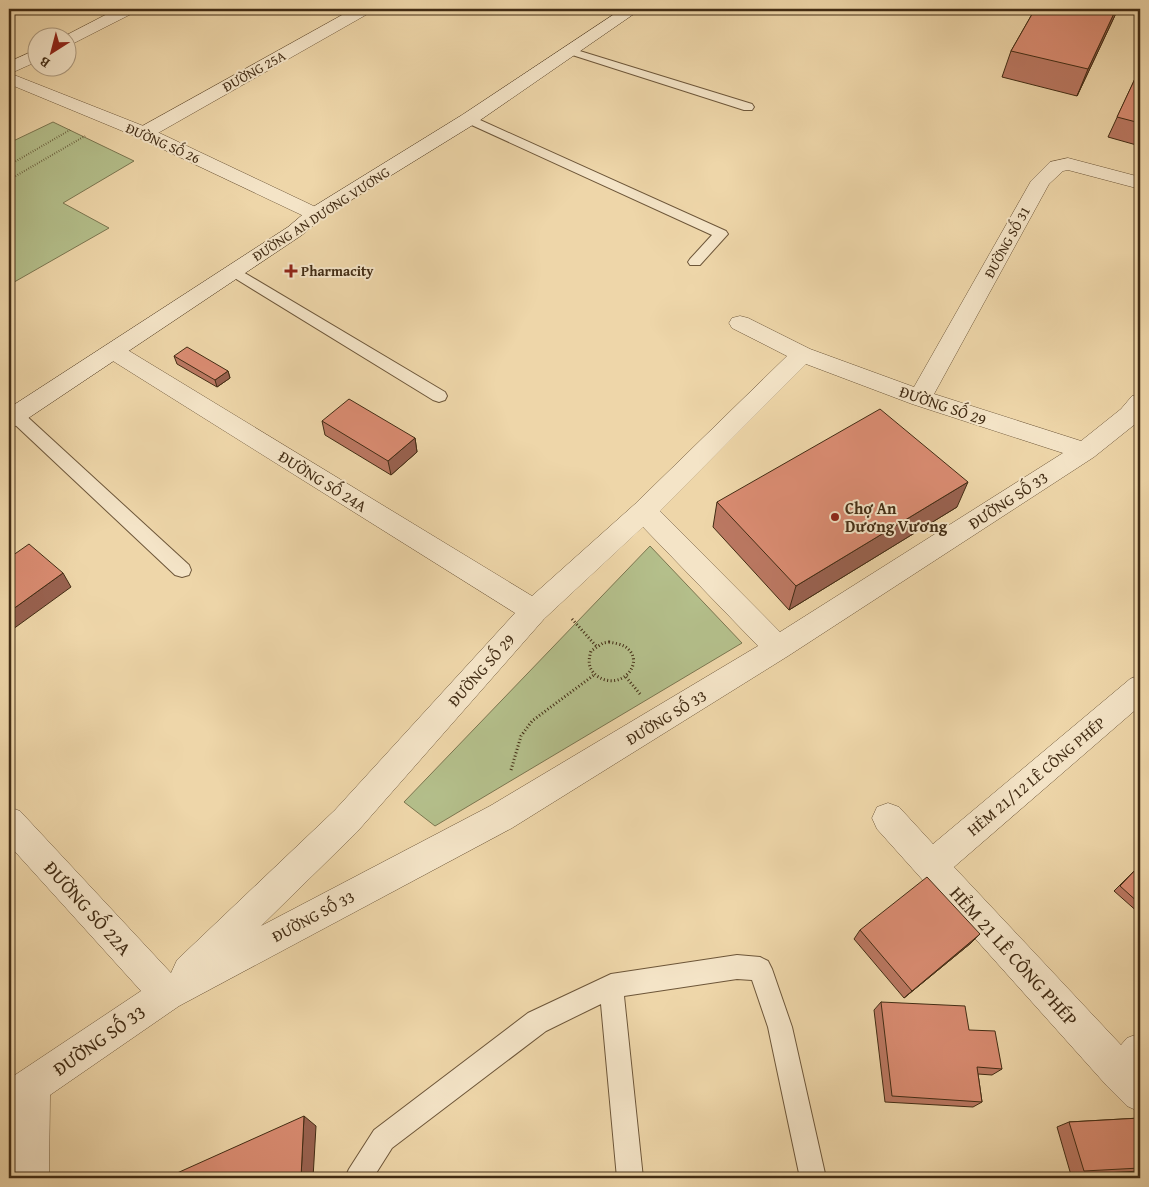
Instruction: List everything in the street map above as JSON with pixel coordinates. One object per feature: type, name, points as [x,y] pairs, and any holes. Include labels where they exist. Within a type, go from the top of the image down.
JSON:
[{"type":"street","points":[[78,34],[129,9]]},
{"type":"street","name":"ĐƯỜNG 25A","points":[[144,133],[365,9]]},
{"type":"street","name":"ĐƯỜNG AN DƯƠNG VƯƠNG","points":[[12,417],[295,231],[316,214],[469,119],[633,9]]},
{"type":"street","points":[[9,68],[28,59]]},
{"type":"street","name":"ĐƯỜNG SỐ 26","points":[[9,78],[144,133],[316,214]]},
{"type":"street","name":"ĐƯỜNG SỐ 31","points":[[920,398],[1041,181],[1057,166],[1068,164],[1140,183]]},
{"type":"street","name":"ĐƯỜNG SỐ 29","points":[[740,323],[802,354],[920,398],[1085,451]]},
{"type":"street","name":"ĐƯỜNG SỐ 24A","points":[[113,351],[542,603]]},
{"type":"street","name":"ĐƯỜNG SỐ 29","points":[[167,994],[346,821],[542,603],[644,512],[802,354]]},
{"type":"street","name":"ĐƯỜNG SỐ 33","points":[[30,1178],[20,1094],[167,994],[501,817],[778,648],[1085,451],[1130,415],[1140,402]]},
{"type":"street","points":[[644,512],[778,648]]},
{"type":"street","name":"HẺM 21/12 LÊ CÔNG PHÉP","points":[[932,865],[1140,688]]},
{"type":"street","name":"HẺM 21 LÊ CÔNG PHÉP","points":[[888,818],[1134,1073]]},
{"type":"street","name":"ĐƯỜNG SỐ 22A","points":[[9,822],[167,994]]},
{"type":"lane","points":[[570,51],[748,107]]},
{"type":"lane","points":[[469,119],[721,234],[695,262]]},
{"type":"lane","points":[[233,271],[439,396]]},
{"type":"lane","points":[[12,417],[182,570]]},
{"type":"lane","points":[[358,1178],[383,1139],[438,1100],[537,1022],[611,986],[737,967],[760,969],[780,1027],[813,1178]]},
{"type":"lane","points":[[611,986],[630,1178]]},
{"type":"path","points":[[9,165],[104,118]]},
{"type":"path","points":[[9,180],[104,118]]},
{"type":"path","points":[[542,603],[597,647]]},
{"type":"path","points":[[609,642],[624,645],[633,656],[635,662],[630,674],[616,682],[600,679],[594,675],[588,663],[591,651],[597,647],[609,642]]},
{"type":"path","points":[[501,817],[515,753],[522,736],[532,722],[594,675]]},
{"type":"green space","points":[[53,122],[134,161],[63,203],[109,228],[9,285],[9,143]]},
{"type":"green space","points":[[650,546],[742,643],[435,826],[404,802]]},
{"type":"building","points":[[1035,9],[1116,9],[1088,69],[1011,51]]},
{"type":"building","points":[[1140,68],[1140,123],[1117,117]]},
{"type":"building","points":[[187,347],[228,371],[215,380],[174,356]]},
{"type":"building","points":[[349,399],[415,438],[388,461],[322,421]]},
{"type":"building","name":"Chợ An Dương Vương","points":[[880,409],[968,482],[796,586],[717,502]]},
{"type":"building","points":[[29,544],[63,573],[9,612],[9,558]]},
{"type":"building","points":[[1140,865],[1140,904],[1120,886]]},
{"type":"building","points":[[927,877],[980,934],[912,991],[860,930]]},
{"type":"building","points":[[881,1002],[965,1006],[969,1030],[995,1031],[1002,1069],[977,1067],[982,1102],[892,1096]]},
{"type":"building","points":[[304,1116],[301,1178],[166,1178]]},
{"type":"building","points":[[1140,1118],[1140,1168],[1084,1171],[1069,1122]]},
{"type":"place","name":"Pharmacity","points":[[291,271]]},
{"type":"place","name":"Chợ An Dương Vương","points":[[835,517]]}]
